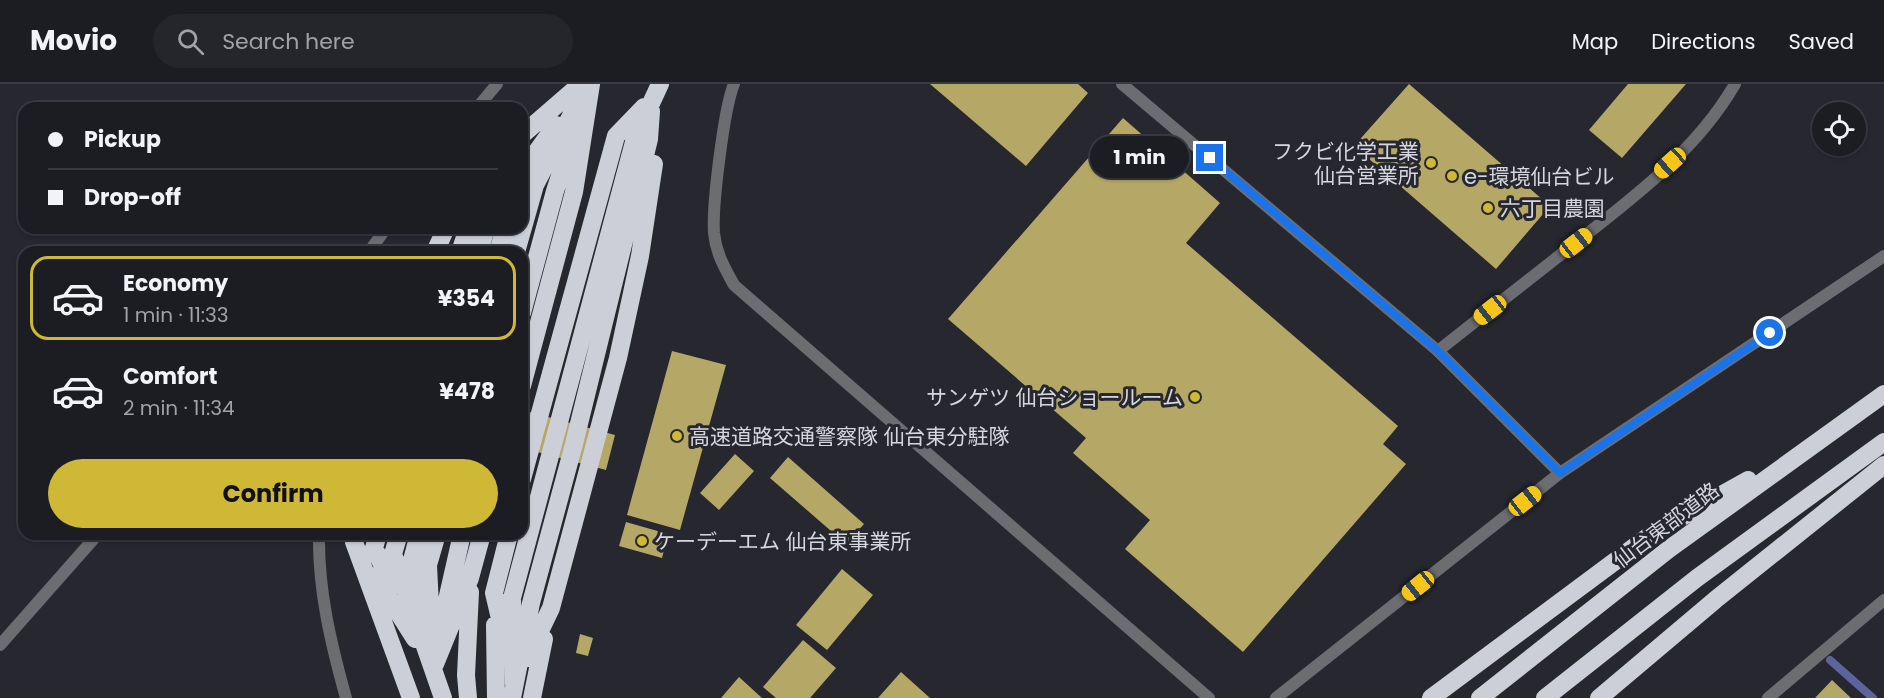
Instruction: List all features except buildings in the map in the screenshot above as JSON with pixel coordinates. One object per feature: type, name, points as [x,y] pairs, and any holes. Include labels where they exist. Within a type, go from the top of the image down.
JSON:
[{"type":"highway","points":[[528,124],[585,84]]},
{"type":"highway","points":[[528,130],[585,84]]},
{"type":"highway","points":[[528,145],[585,84]]},
{"type":"highway","points":[[528,164],[585,84]]},
{"type":"highway","points":[[528,210],[535,185],[585,84]]},
{"type":"highway","points":[[528,291],[585,84]]},
{"type":"highway","points":[[528,364],[574,192],[585,84]]},
{"type":"highway","points":[[528,457],[616,136],[656,92]]},
{"type":"highway","points":[[532,698],[550,608],[615,370],[640,256],[658,143],[656,92]]},
{"type":"highway","points":[[528,538],[635,138],[656,92]]},
{"type":"highway","name":"仙台東部道路","points":[[1480,698],[1669,549],[1884,394]]},
{"type":"highway","points":[[1431,698],[1653,533],[1818,441]]},
{"type":"highway","points":[[1545,698],[1697,578],[1884,442]]},
{"type":"highway","points":[[1599,698],[1715,600],[1884,465]]},
{"type":"highway","points":[[357,540],[433,669]]},
{"type":"highway","points":[[357,540],[411,698]]},
{"type":"highway","points":[[376,540],[374,548],[433,669]]},
{"type":"highway","points":[[397,540],[393,554],[443,698]]},
{"type":"highway","points":[[417,540],[412,560],[433,669]]},
{"type":"highway","points":[[434,698],[428,565],[435,540]]},
{"type":"highway","points":[[433,669],[451,574],[460,540]]},
{"type":"highway","points":[[433,669],[470,578],[480,540]]},
{"type":"highway","points":[[496,698],[494,593],[507,540]]},
{"type":"highway","points":[[514,693],[512,598],[528,540]]},
{"type":"highway","points":[[468,698],[466,675],[470,578]]},
{"type":"highway","points":[[494,593],[514,693]]},
{"type":"highway","points":[[514,693],[550,608]]},
{"type":"street","points":[[482,102],[497,84]]},
{"type":"street","points":[[734,84],[720,166],[714,231],[719,260],[734,285],[1209,698]]},
{"type":"street","points":[[1122,84],[1438,351],[1560,473]]},
{"type":"street","points":[[1438,351],[1627,202],[1685,150],[1726,99],[1735,84]]},
{"type":"street","points":[[1276,698],[1560,473],[1884,256]]},
{"type":"street","points":[[0,645],[94,540]]},
{"type":"street","points":[[319,540],[318,566],[329,637],[346,698]]},
{"type":"street","points":[[1768,698],[1884,600]]},
{"type":"waterway","points":[[1830,660],[1873,698]]},
{"type":"place","name":"フクビ化学工業 仙台営業所","points":[[1431,163]]},
{"type":"place","name":"e-環境仙台ビル","points":[[1452,176]]},
{"type":"place","name":"六丁目農園","points":[[1488,208]]},
{"type":"place","name":"サンゲツ 仙台ショールーム","points":[[1195,397]]},
{"type":"place","name":"高速道路交通警察隊 仙台東分駐隊","points":[[677,436]]},
{"type":"place","name":"ケーデーエム 仙台東事業所","points":[[642,541]]},
{"type":"route","points":[[1210,158],[1438,351],[1560,473],[1770,333]]}]
